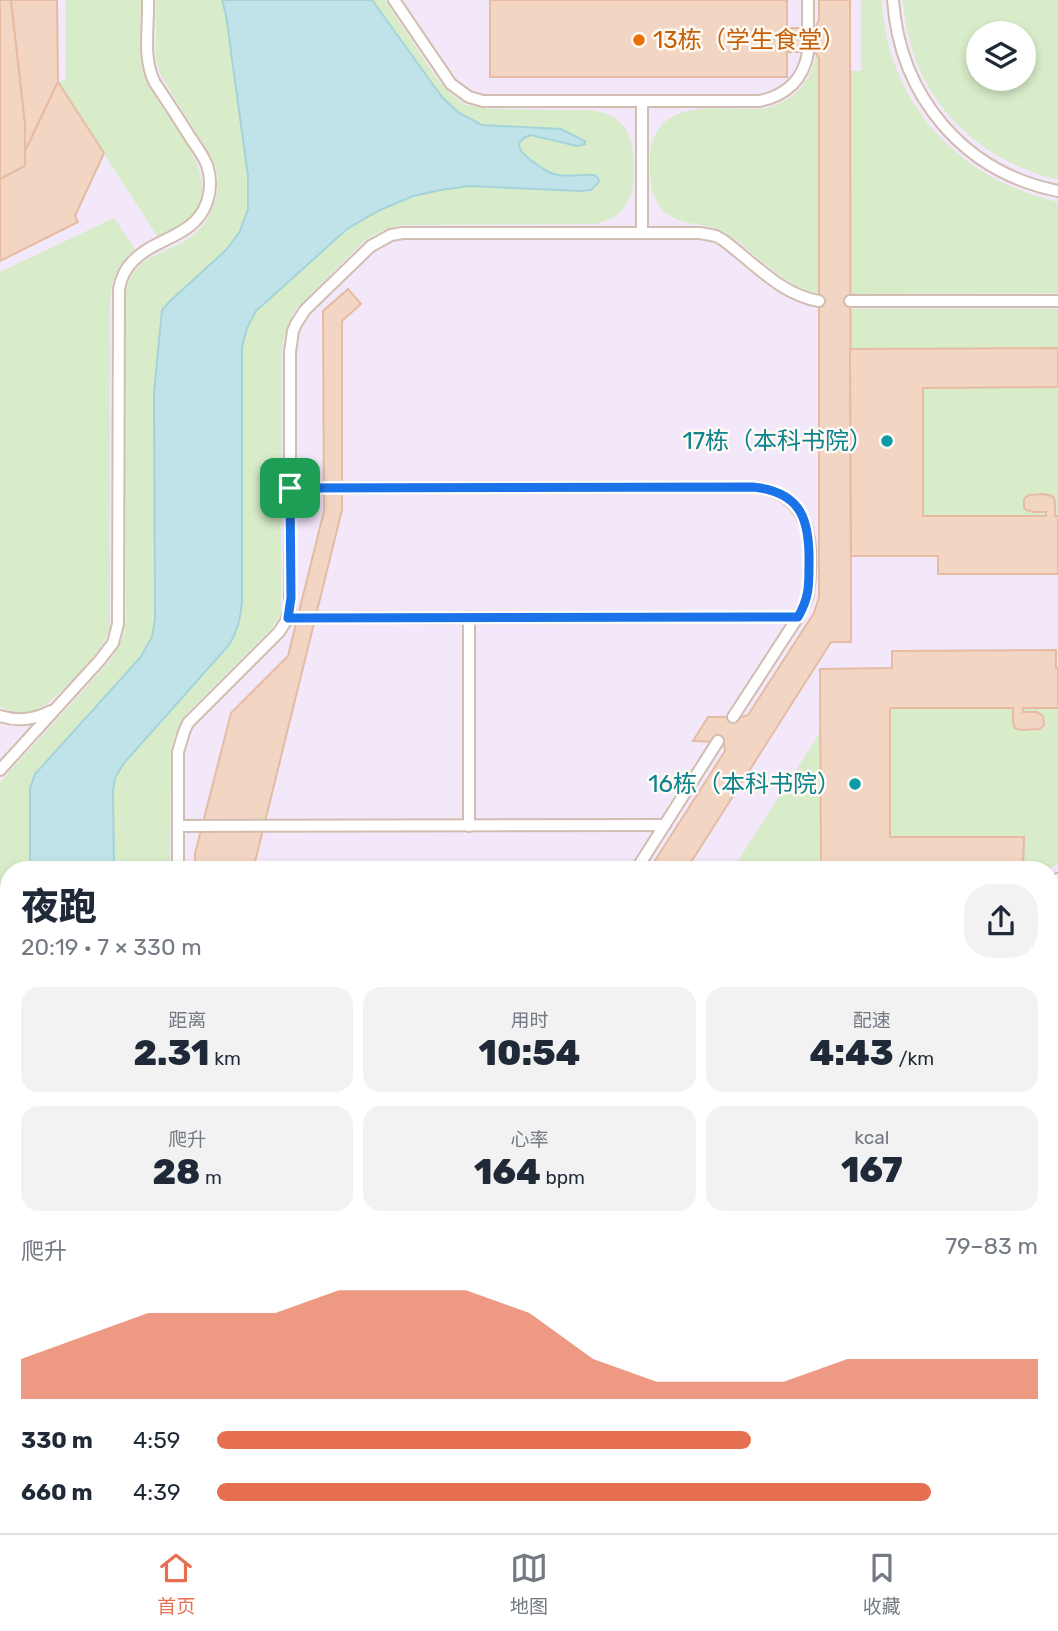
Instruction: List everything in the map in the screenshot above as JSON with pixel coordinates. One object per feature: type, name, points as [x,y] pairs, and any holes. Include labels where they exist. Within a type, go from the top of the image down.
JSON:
[{"type":"lane","points":[[0,770],[113,643],[118,624],[117,298],[121,279],[131,262],[194,223],[204,212],[209,195],[210,181],[206,164],[150,72],[148,0]]},
{"type":"lane","points":[[394,0],[446,78],[469,97],[491,102],[751,102],[783,93],[798,79],[808,52]]},
{"type":"lane","points":[[808,0],[808,29]]},
{"type":"lane","points":[[893,0],[897,36],[907,66],[919,93],[951,134],[994,167],[1019,179],[1058,191]]},
{"type":"lane","points":[[642,102],[642,233]]},
{"type":"lane","points":[[178,861],[178,752],[188,723],[279,632],[288,618],[291,598],[290,352],[293,331],[305,310],[376,242],[403,233],[700,233],[716,236],[787,290],[808,300],[819,301]]},
{"type":"lane","points":[[850,301],[1058,301]]},
{"type":"lane","points":[[290,488],[753,487],[772,490],[791,500],[802,515],[808,530],[809,587],[798,617],[733,718]]},
{"type":"lane","points":[[469,617],[470,826]]},
{"type":"lane","points":[[288,618],[798,617]]},
{"type":"lane","points":[[0,716],[28,720],[45,715],[60,705]]},
{"type":"lane","points":[[642,861],[718,741]]},
{"type":"lane","points":[[178,826],[665,825]]},
{"type":"shaded area","points":[[0,0],[929,0],[971,99],[1058,125],[1058,861],[0,861]]},
{"type":"green space","points":[[66,0],[141,0],[140,48],[144,75],[196,161],[201,177],[202,193],[198,208],[186,221],[157,236],[58,82],[66,80]]},
{"type":"green space","points":[[156,0],[222,0],[248,176],[248,209],[240,231],[227,249],[162,310],[154,393],[154,629],[149,644],[140,658],[39,768],[30,788],[30,861],[0,861],[0,782],[108,663],[118,648],[126,620],[127,286],[132,275],[145,261],[186,240],[203,225],[210,215],[217,194],[218,183],[213,160],[160,74],[156,59]]},
{"type":"green space","points":[[372,0],[385,0],[437,79],[452,95],[467,105],[490,109],[592,110],[613,117],[621,123],[630,138],[634,170],[628,202],[618,213],[596,224],[404,225],[387,229],[362,243],[296,309],[282,347],[281,613],[273,627],[188,712],[179,725],[171,749],[170,861],[114,861],[115,778],[124,763],[229,645],[238,626],[242,601],[242,347],[254,315],[268,299],[347,229],[390,205],[413,196],[469,186],[585,191],[597,176],[552,174],[529,158],[519,146],[524,138],[531,135],[577,146],[585,143],[561,129],[482,125],[460,113],[442,97]]},
{"type":"green space","points":[[861,0],[882,0],[887,38],[898,72],[914,104],[935,131],[960,155],[989,175],[1022,191],[1058,202],[1058,293],[850,294],[850,71],[861,71]]},
{"type":"green space","points":[[903,0],[1058,0],[1058,180],[1026,170],[998,156],[972,138],[931,92],[917,64],[908,33]]},
{"type":"green space","points":[[816,53],[819,59],[819,293],[796,286],[723,232],[671,217],[658,204],[653,193],[650,159],[652,143],[667,120],[677,114],[703,109],[760,109],[778,104],[805,83]]},
{"type":"green space","points":[[114,218],[135,249],[116,272],[110,301],[110,627],[99,649],[73,679],[45,705],[33,711],[14,711],[0,707],[0,272]]},
{"type":"green space","points":[[850,309],[1058,309],[1058,348],[850,349]]},
{"type":"green space","points":[[1058,387],[1058,516],[1055,516],[1054,498],[1039,494],[1024,499],[1024,507],[1033,512],[1046,512],[1046,516],[923,516],[923,388]]},
{"type":"green space","points":[[890,708],[1013,708],[1015,728],[1029,731],[1043,728],[1045,722],[1043,716],[1037,712],[1023,712],[1023,708],[1058,708],[1058,861],[1023,861],[1023,837],[890,837]]},
{"type":"green space","points":[[821,731],[821,861],[738,861]]},
{"type":"water","points":[[222,0],[372,0],[442,97],[459,113],[482,125],[561,129],[585,141],[585,144],[577,146],[531,135],[523,139],[519,147],[529,159],[550,173],[564,176],[594,175],[599,182],[591,190],[579,191],[469,186],[413,196],[378,211],[347,229],[256,311],[247,328],[242,347],[242,601],[237,629],[229,645],[124,763],[115,778],[114,861],[30,861],[30,788],[35,774],[140,658],[152,637],[155,619],[154,393],[162,310],[227,249],[240,231],[248,209],[248,176]]},
{"type":"building","points":[[0,0],[11,0],[25,123],[25,166],[0,179]]},
{"type":"building","points":[[11,0],[57,0],[58,82],[25,151],[25,123]]},
{"type":"building","name":"13栋（学生食堂）","points":[[490,0],[787,0],[787,77],[490,77]]},
{"type":"building","points":[[819,0],[850,0],[851,642],[831,642],[692,861],[655,861],[725,751],[721,742],[693,741],[708,717],[748,715],[814,613],[819,597],[819,59],[813,52],[787,52],[787,28],[815,28],[819,20]]},
{"type":"building","points":[[58,82],[104,153],[75,216],[78,222],[0,261],[0,179],[25,166],[25,151]]},
{"type":"building","points":[[348,289],[361,304],[342,321],[342,510],[255,861],[195,861],[231,713],[288,656],[324,511],[323,311]]},
{"type":"building","name":"17栋（本科书院）","points":[[1058,348],[1058,387],[923,388],[923,516],[1046,516],[1046,512],[1026,510],[1024,499],[1029,495],[1052,496],[1055,516],[1058,516],[1058,574],[938,574],[938,556],[851,556],[850,349]]},
{"type":"building","name":"16栋（本科书院）","points":[[1056,650],[1058,708],[1023,708],[1023,712],[1037,712],[1043,716],[1044,725],[1040,729],[1015,728],[1013,708],[890,708],[890,837],[1024,837],[1023,861],[821,861],[820,669],[892,668],[892,651]]},
{"type":"place","name":"13栋（学生食堂）","points":[[639,40]]},
{"type":"place","name":"17栋（本科书院）","points":[[887,441]]},
{"type":"place","name":"16栋（本科书院）","points":[[855,784]]},
{"type":"route","points":[[290,488],[763,488],[791,500],[806,522],[810,541],[808,594],[798,617],[288,618],[291,598],[290,488]]}]
